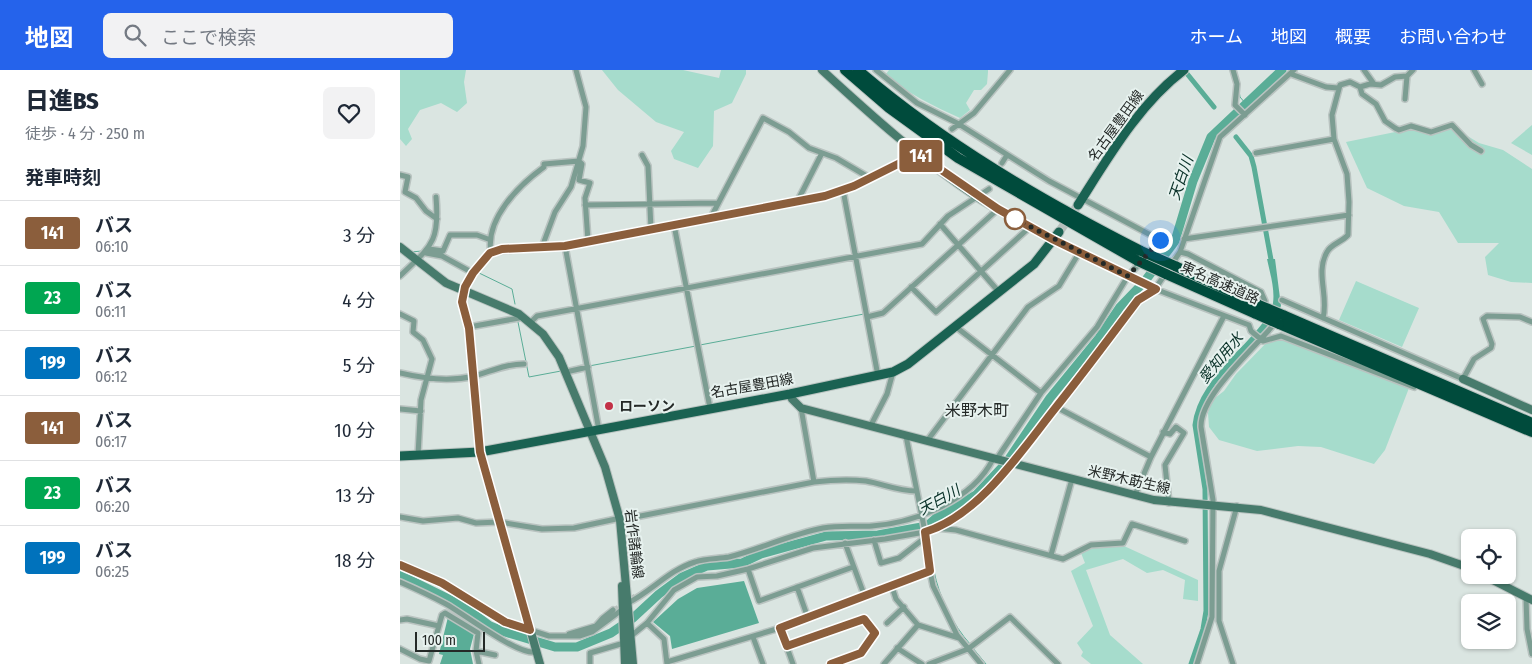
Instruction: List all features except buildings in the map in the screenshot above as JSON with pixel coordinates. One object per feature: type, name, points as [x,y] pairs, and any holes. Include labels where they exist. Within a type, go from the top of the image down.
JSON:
[{"type":"highway","name":"東名高速道路","points":[[845,70],[889,108],[946,150],[1020,195],[1140,256],[1175,266],[1257,310]]},
{"type":"highway","name":"東名高速道路","points":[[858,70],[904,106],[976,157],[1140,256],[1166,274],[1257,310],[1281,316],[1532,423]]},
{"type":"highway","name":"東名高速道路","points":[[1281,316],[1532,432]]},
{"type":"main road","points":[[822,70],[918,154],[978,197],[1054,240]]},
{"type":"main road","name":"名古屋豊田線","points":[[1080,201],[1145,107],[1182,71]]},
{"type":"main road","points":[[542,247],[565,246],[797,202],[843,190],[918,154]]},
{"type":"main road","name":"名古屋豊田線","points":[[400,456],[480,452],[790,394],[893,372],[908,364],[1034,264],[1059,232]]},
{"type":"main road","name":"岩作諸輪線","points":[[400,247],[446,283],[509,309],[530,322],[550,343],[566,372],[607,474],[618,520],[622,609],[633,664]]},
{"type":"main road","points":[[464,291],[462,302],[469,328],[480,452],[540,664]]},
{"type":"main road","points":[[1463,379],[1532,410]]},
{"type":"main road","points":[[790,394],[792,399],[801,408]]},
{"type":"main road","name":"米野木莇生線","points":[[801,408],[872,425],[996,460],[1169,503],[1237,506],[1289,516],[1430,554],[1461,565]]},
{"type":"main road","points":[[1500,584],[1529,599]]},
{"type":"main road","name":"岩作諸輪線","points":[[625,664],[627,636]]},
{"type":"street","points":[[464,291],[473,273],[490,253],[502,249],[542,247],[555,212],[571,187],[583,146],[586,107],[576,70]]},
{"type":"street","points":[[635,596],[682,566],[698,560],[728,557],[821,529],[845,525],[896,524],[921,516],[956,498],[996,460],[1042,393],[1097,327],[1128,276],[1160,240],[1080,201],[957,123],[908,97],[876,70]]},
{"type":"street","points":[[952,129],[957,123],[974,113],[1010,70]]},
{"type":"street","points":[[1233,70],[1237,84],[1235,105],[1244,115]]},
{"type":"street","points":[[1364,70],[1374,84]]},
{"type":"street","points":[[874,540],[881,563],[899,558],[925,535],[982,496],[1058,408],[1138,300],[1153,287],[1180,252],[1220,137],[1292,72],[1326,87],[1338,88],[1350,82],[1360,87],[1374,84],[1380,85],[1394,77],[1406,76],[1413,70]]},
{"type":"street","points":[[1474,70],[1482,84]]},
{"type":"street","points":[[1405,99],[1406,76]]},
{"type":"street","points":[[1360,87],[1362,94],[1376,104],[1385,121],[1395,128],[1399,130],[1411,126],[1431,132],[1452,125],[1472,145],[1481,151]]},
{"type":"street","points":[[1323,318],[1326,306],[1321,277],[1326,253],[1332,246],[1348,235],[1347,174],[1334,139],[1332,115],[1338,88]]},
{"type":"street","points":[[710,219],[763,118],[789,132],[809,148],[836,158],[870,178]]},
{"type":"street","points":[[1256,153],[1334,139]]},
{"type":"street","points":[[918,154],[925,148]]},
{"type":"street","points":[[797,202],[822,153]]},
{"type":"street","points":[[642,155],[648,166],[648,203],[651,229]]},
{"type":"street","points":[[1002,163],[1007,155]]},
{"type":"street","points":[[578,161],[582,164],[579,180],[590,183],[585,205],[588,241]]},
{"type":"street","points":[[490,253],[488,239],[499,215],[531,175],[544,167],[544,164],[578,161]]},
{"type":"street","points":[[400,175],[408,177],[405,192],[416,198],[426,211],[437,219]]},
{"type":"street","points":[[530,322],[537,316],[576,308],[922,244],[940,224],[989,189]]},
{"type":"street","points":[[843,190],[878,376]]},
{"type":"street","points":[[400,276],[427,251],[434,237],[437,219],[436,197]]},
{"type":"street","points":[[585,205],[648,203],[717,204]]},
{"type":"street","points":[[867,317],[883,313],[998,209]]},
{"type":"street","points":[[1184,239],[1349,215]]},
{"type":"street","points":[[940,224],[999,292]]},
{"type":"street","points":[[674,225],[710,408]]},
{"type":"street","points":[[911,287],[936,312],[1030,227]]},
{"type":"street","points":[[427,251],[444,251],[450,235],[477,235],[488,239]]},
{"type":"street","points":[[1054,240],[1153,287],[1249,325],[1252,332],[1266,342],[1281,336],[1294,340],[1532,436]]},
{"type":"street","points":[[565,246],[598,425]]},
{"type":"street","points":[[427,251],[442,256],[473,273]]},
{"type":"street","points":[[1180,252],[1188,254],[1262,292],[1265,296],[1265,306],[1249,325]]},
{"type":"street","points":[[926,441],[1028,307],[1059,286],[1079,253]]},
{"type":"street","points":[[1282,300],[1463,379],[1474,359],[1490,348],[1492,344],[1483,319],[1487,316],[1520,318],[1532,322]]},
{"type":"street","points":[[400,314],[414,321],[413,332],[423,340],[431,357],[425,379],[418,455]]},
{"type":"street","points":[[1135,495],[1151,456],[1224,316]]},
{"type":"street","points":[[1197,664],[1212,617],[1212,505],[1201,416],[1224,379],[1281,316]]},
{"type":"street","points":[[469,328],[519,318]]},
{"type":"street","points":[[956,327],[990,355],[1042,393]]},
{"type":"street","points":[[400,373],[425,379],[455,380],[510,364],[524,364]]},
{"type":"street","points":[[566,372],[588,367]]},
{"type":"street","points":[[872,425],[887,394],[893,372]]},
{"type":"street","points":[[801,408],[814,482]]},
{"type":"street","points":[[1058,408],[1151,456]]},
{"type":"street","points":[[400,409],[421,411]]},
{"type":"street","points":[[1164,432],[1170,434],[1176,427],[1184,433],[1165,465],[1169,503]]},
{"type":"street","points":[[906,436],[933,586],[960,638],[981,664]]},
{"type":"street","points":[[1051,555],[1072,479]]},
{"type":"street","points":[[400,517],[423,521],[458,518],[476,523],[499,522],[542,529],[566,529],[814,482],[836,480],[867,481],[900,491],[916,491]]},
{"type":"street","points":[[1233,664],[1220,621],[1219,571],[1237,506]]},
{"type":"street","points":[[936,528],[956,530],[1063,559],[1091,545],[1123,543],[1132,524],[1185,541]]},
{"type":"street","points":[[590,664],[590,653],[627,636],[646,624],[668,595],[694,579],[748,569],[813,548],[925,535]]},
{"type":"street","points":[[845,543],[864,597]]},
{"type":"street","points":[[400,565],[442,583],[505,622],[549,636],[580,636],[592,632],[663,578]]},
{"type":"street","points":[[748,569],[759,601],[853,567]]},
{"type":"street","points":[[646,624],[664,639],[667,663],[780,628],[892,588],[930,571]]},
{"type":"street","points":[[400,582],[447,604],[486,631],[527,653],[536,651]]},
{"type":"street","points":[[797,587],[808,618]]},
{"type":"street","points":[[892,588],[896,599],[904,606],[918,625],[960,638]]},
{"type":"street","points":[[1529,599],[1527,629],[1532,654]]},
{"type":"street","points":[[887,623],[904,606]]},
{"type":"street","points":[[400,649],[430,661],[438,626],[442,615],[446,613],[478,633],[476,651],[479,664]]},
{"type":"street","points":[[929,664],[968,649],[1010,617],[1058,664]]},
{"type":"street","points":[[400,620],[406,619],[438,626]]},
{"type":"street","points":[[787,646],[864,619],[875,633],[864,650],[831,664]]},
{"type":"street","points":[[884,664],[918,625]]},
{"type":"street","points":[[780,628],[794,664]]},
{"type":"street","points":[[753,637],[763,664]]},
{"type":"street","points":[[897,648],[922,664]]},
{"type":"street","points":[[476,651],[494,655]]},
{"type":"shaded area","points":[[400,70],[466,70],[464,82],[467,103],[457,112],[441,103],[420,110],[408,129],[412,139],[406,146],[400,139]]},
{"type":"shaded area","points":[[602,70],[683,70],[719,78],[721,70],[746,70],[746,74],[732,103],[714,111],[713,146],[698,168],[674,159],[671,151],[684,132],[656,122],[618,90]]},
{"type":"shaded area","points":[[889,70],[988,70],[988,72],[987,84],[981,90],[974,90],[966,103],[970,110],[960,118],[903,88],[886,74]]},
{"type":"shaded area","points":[[1532,125],[1532,155],[1511,143]]},
{"type":"shaded area","points":[[1456,129],[1479,143],[1503,150],[1532,169],[1532,283],[1511,282],[1488,275],[1485,257],[1499,243],[1458,243],[1439,212],[1404,206],[1367,188],[1346,142],[1405,130]]},
{"type":"shaded area","points":[[1267,259],[1275,259],[1281,306],[1271,325],[1234,365],[1227,362],[1261,326],[1271,310],[1273,287]]},
{"type":"shaded area","points":[[1356,281],[1419,308],[1402,347],[1339,320]]},
{"type":"shaded area","points":[[1273,336],[1409,388],[1385,450],[1374,464],[1321,447],[1298,446],[1257,451],[1219,440],[1209,427],[1208,413],[1211,401],[1224,391],[1236,374]]},
{"type":"shaded area","points":[[1124,546],[1198,580],[1198,601],[1183,599],[1185,580],[1163,570],[1147,573],[1123,559],[1086,570],[1110,635],[1143,664],[1091,664],[1081,656],[1083,652],[1077,643],[1093,626],[1071,571],[1085,563],[1081,553],[1092,548]]},
{"type":"shaded area","points":[[744,581],[759,623],[672,649],[670,636],[653,622],[678,599],[697,588]]},
{"type":"shaded area","points":[[448,617],[474,634],[470,649],[473,664],[440,664],[443,655],[439,654]]},
{"type":"waterway","name":"愛知用水","points":[[1184,70],[1214,107]]},
{"type":"waterway","points":[[1236,70],[1240,97],[1246,104]]},
{"type":"waterway","name":"天白川","points":[[400,575],[465,607],[490,626],[555,647],[577,647],[611,633],[633,618],[659,594],[682,577],[707,566],[742,563],[761,554],[826,536],[878,535],[927,526],[936,518],[976,495],[1007,462],[1050,398],[1099,338],[1120,307],[1145,281],[1175,241],[1193,181],[1211,137],[1282,70]]},
{"type":"waterway","name":"愛知用水","points":[[1236,137],[1251,156],[1272,265]]},
{"type":"waterway","points":[[411,252],[422,251]]},
{"type":"waterway","points":[[477,272],[512,289],[515,304]]},
{"type":"waterway","points":[[700,345],[864,314]]},
{"type":"waterway","points":[[518,322],[529,377],[561,371]]},
{"type":"waterway","points":[[589,366],[696,346]]},
{"type":"waterway","name":"愛知用水","points":[[1191,664],[1203,629],[1206,611],[1205,489],[1195,425],[1204,397],[1234,359]]},
{"type":"waterway","points":[[929,533],[933,566],[939,591],[952,619],[970,644]]},
{"type":"waterway","points":[[972,647],[986,664]]},
{"type":"tunnel","points":[[1059,232],[1078,205]]},
{"type":"tunnel","points":[[614,610],[635,596]]},
{"type":"bus line","name":"141","points":[[400,565],[442,583],[505,622],[530,630],[480,452],[469,328],[462,302],[465,287],[486,257],[502,249],[565,246],[825,196],[854,186],[918,154],[957,183],[998,209],[1079,253],[1156,289],[1138,300],[1058,408],[990,488],[965,510],[936,528],[925,532],[930,571],[892,588],[780,628],[787,646],[861,618],[864,619],[875,633],[864,650],[861,653],[831,664]]},
{"type":"place","name":"ローソン","points":[[609,406]]},
{"type":"district","name":"米野木町","points":[[977,410]]},
{"type":"route","points":[[1015,219],[1079,253],[1128,276],[1160,240]]}]
